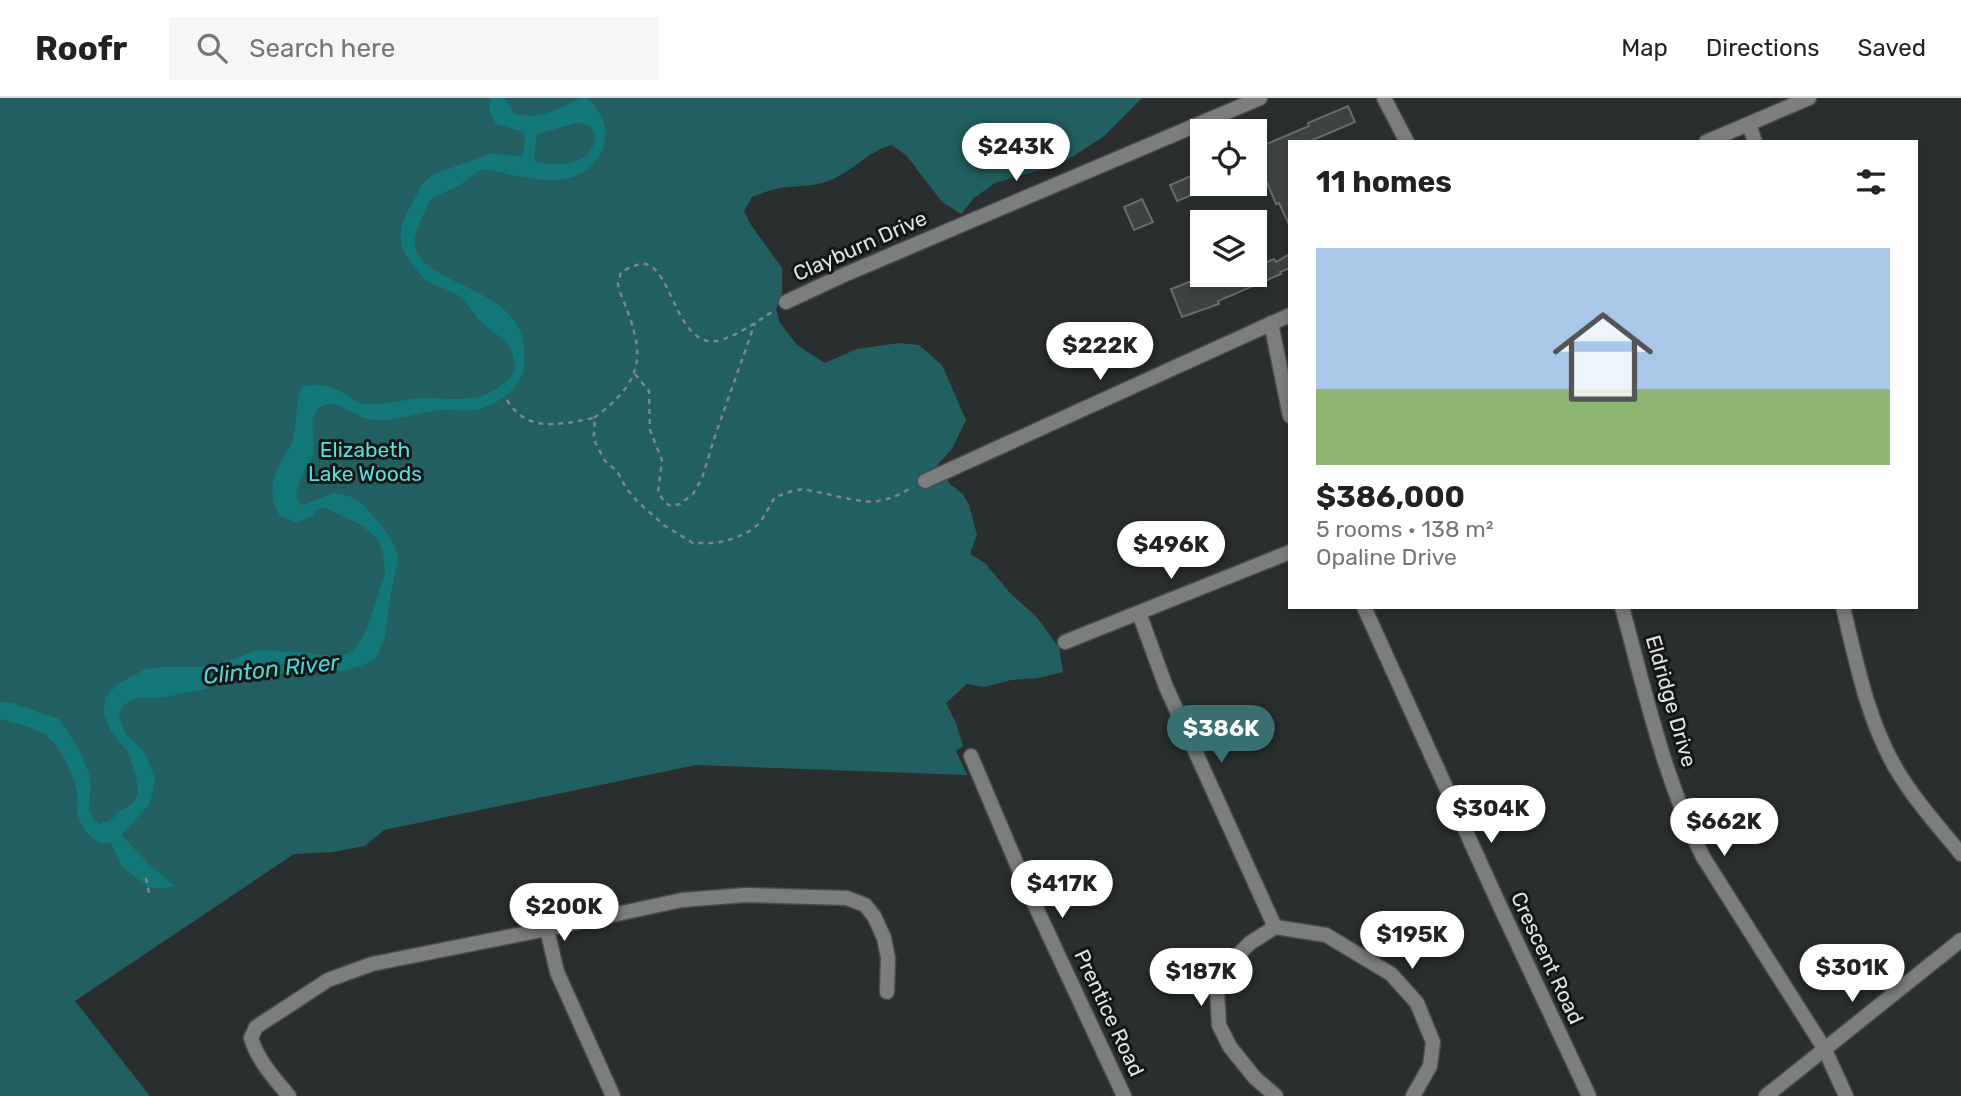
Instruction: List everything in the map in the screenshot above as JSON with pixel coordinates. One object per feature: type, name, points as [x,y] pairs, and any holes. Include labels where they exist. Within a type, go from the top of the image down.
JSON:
[{"type":"street","name":"Clayburn Drive","points":[[786,302],[1260,98]]},
{"type":"street","points":[[1384,98],[1406,140]]},
{"type":"street","points":[[1711,140],[1809,98]]},
{"type":"street","points":[[1749,124],[1754,140]]},
{"type":"street","points":[[925,481],[1288,316]]},
{"type":"street","points":[[1271,323],[1288,405]]},
{"type":"street","points":[[1065,642],[1288,553]]},
{"type":"street","name":"Crescent Road","points":[[1365,609],[1589,1096]]},
{"type":"street","name":"Eldridge Drive","points":[[1623,609],[1656,731],[1686,825],[1703,857],[1824,1048],[1846,1096]]},
{"type":"street","points":[[1843,609],[1867,704],[1895,768],[1961,854]]},
{"type":"street","points":[[1139,613],[1166,687],[1275,927]]},
{"type":"street","name":"Prentice Road","points":[[971,756],[1026,886],[1124,1096]]},
{"type":"street","points":[[289,1096],[263,1064],[251,1038],[257,1027],[328,980],[372,964],[682,900],[746,895],[847,898],[865,905],[874,916],[884,938],[888,958],[887,992]]},
{"type":"street","points":[[1276,1096],[1255,1078],[1230,1047],[1220,1025],[1217,990],[1226,967],[1250,943],[1275,927],[1326,935],[1391,974],[1418,1003],[1433,1042],[1430,1066],[1413,1096]]},
{"type":"street","points":[[547,929],[557,972],[613,1096]]},
{"type":"street","points":[[1766,1096],[1961,940]]},
{"type":"path","points":[[507,400],[518,413],[537,424],[548,426],[594,418],[619,398],[635,373],[638,351],[618,283],[621,272],[633,266],[648,264],[657,270],[684,323],[695,334],[708,341],[729,337],[786,302]]},
{"type":"path","points":[[635,373],[649,391],[650,430],[662,460],[657,492],[664,503],[671,506],[680,504],[693,494],[702,478],[755,323]]},
{"type":"path","points":[[594,418],[593,438],[596,446],[605,461],[617,471],[626,488],[665,526],[693,542],[716,543],[748,532],[760,523],[775,497],[792,491],[803,489],[873,502],[892,498],[925,481]]},
{"type":"path","points":[[146,878],[149,893]]},
{"type":"green space","name":"Elizabeth Lake Woods","points":[[0,98],[1142,98],[1103,137],[1061,164],[995,183],[974,198],[961,214],[942,202],[906,155],[891,145],[874,152],[828,181],[779,188],[752,197],[744,211],[782,268],[782,298],[776,309],[780,323],[797,345],[825,363],[857,349],[899,343],[919,345],[942,365],[966,420],[952,449],[938,464],[950,484],[963,494],[969,505],[977,535],[970,554],[985,563],[1011,594],[1037,617],[1059,648],[1063,672],[984,687],[967,684],[946,703],[963,746],[956,751],[967,775],[696,765],[384,830],[365,846],[333,852],[294,854],[75,1001],[150,1096],[0,1096]]},
{"type":"water","name":"Clinton River","points":[[491,98],[505,98],[514,113],[532,116],[548,113],[580,98],[586,98],[597,108],[605,133],[604,145],[598,157],[579,175],[545,180],[484,169],[430,201],[417,231],[415,246],[422,260],[509,314],[520,330],[524,351],[523,372],[506,395],[475,410],[438,410],[402,418],[374,420],[334,404],[322,406],[317,410],[312,421],[313,454],[299,482],[297,498],[303,505],[334,493],[350,496],[365,506],[390,537],[398,561],[385,637],[376,658],[343,671],[271,674],[234,679],[202,690],[159,698],[137,698],[125,704],[119,714],[123,728],[143,750],[155,781],[150,804],[121,835],[175,886],[161,889],[147,887],[121,865],[111,843],[98,841],[83,828],[78,815],[73,779],[54,744],[39,732],[0,719],[0,702],[12,703],[59,719],[80,751],[89,774],[89,809],[94,820],[100,824],[111,820],[119,811],[132,804],[138,793],[128,752],[110,730],[103,711],[106,697],[118,684],[145,669],[218,664],[259,650],[339,657],[357,646],[367,629],[385,573],[383,552],[377,538],[361,525],[325,508],[317,509],[312,516],[297,523],[280,516],[272,495],[273,481],[293,439],[302,387],[325,385],[357,402],[368,404],[419,398],[474,398],[495,390],[513,374],[515,363],[506,342],[481,322],[460,297],[423,278],[407,257],[401,243],[401,230],[410,207],[423,184],[434,174],[492,153],[522,157],[524,132],[496,124],[489,110]],"holes":[[[577,123],[590,127],[595,136],[593,147],[584,157],[561,164],[536,162],[534,158],[537,134]]]},
{"type":"building","points":[[1348,106],[1355,122],[1313,140],[1288,140],[1288,223],[1267,183],[1267,144],[1309,126],[1308,123]]},
{"type":"building","points":[[1190,176],[1190,196],[1177,201],[1170,185]]},
{"type":"building","points":[[1142,199],[1153,222],[1134,230],[1124,207]]},
{"type":"building","points":[[1288,255],[1288,269],[1267,280],[1267,262],[1274,259],[1276,262]]},
{"type":"building","points":[[1190,282],[1190,287],[1251,287],[1218,301],[1219,304],[1182,317],[1171,289]]}]
